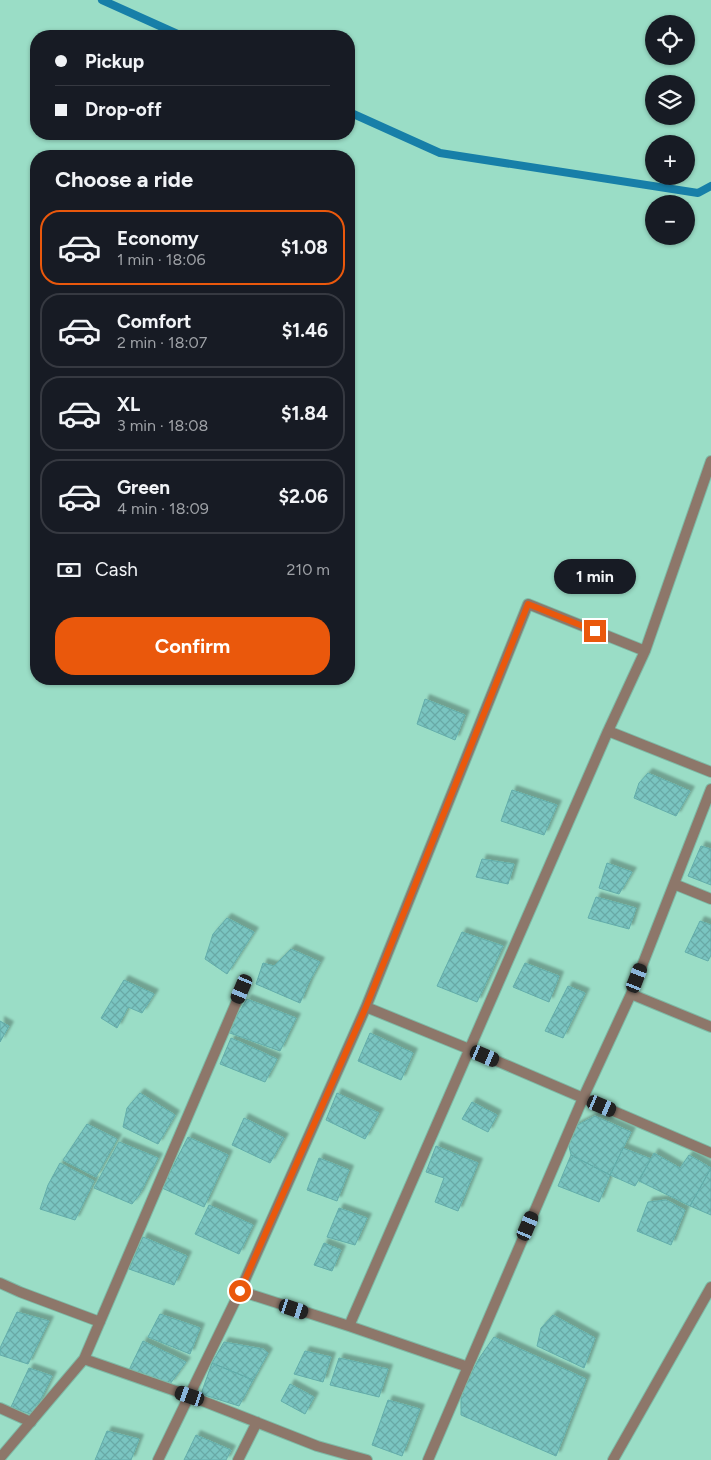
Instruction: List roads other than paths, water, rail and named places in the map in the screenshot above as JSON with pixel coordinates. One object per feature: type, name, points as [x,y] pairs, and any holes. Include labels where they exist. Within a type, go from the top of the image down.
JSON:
[{"type":"street","points":[[348,1326],[608,731],[645,651],[711,461]]},
{"type":"street","points":[[158,1460],[240,1291],[366,1007],[528,604],[645,651]]},
{"type":"street","points":[[608,731],[711,772]]},
{"type":"street","points":[[428,1460],[583,1098],[631,994],[711,789]]},
{"type":"street","points":[[674,884],[711,899]]},
{"type":"street","points":[[0,1458],[84,1359],[242,989]]},
{"type":"street","points":[[631,994],[711,1027]]},
{"type":"street","points":[[366,1007],[711,1153]]},
{"type":"street","points":[[0,1283],[100,1322]]},
{"type":"street","points":[[613,1460],[711,1287]]},
{"type":"street","points":[[240,1291],[468,1367]]},
{"type":"street","points":[[84,1359],[190,1396],[317,1446],[367,1460]]},
{"type":"street","points":[[0,1408],[31,1422]]},
{"type":"street","points":[[238,1460],[257,1422]]},
{"type":"waterway","points":[[102,0],[169,30]]},
{"type":"waterway","points":[[355,115],[440,153],[698,193],[711,186]]}]
